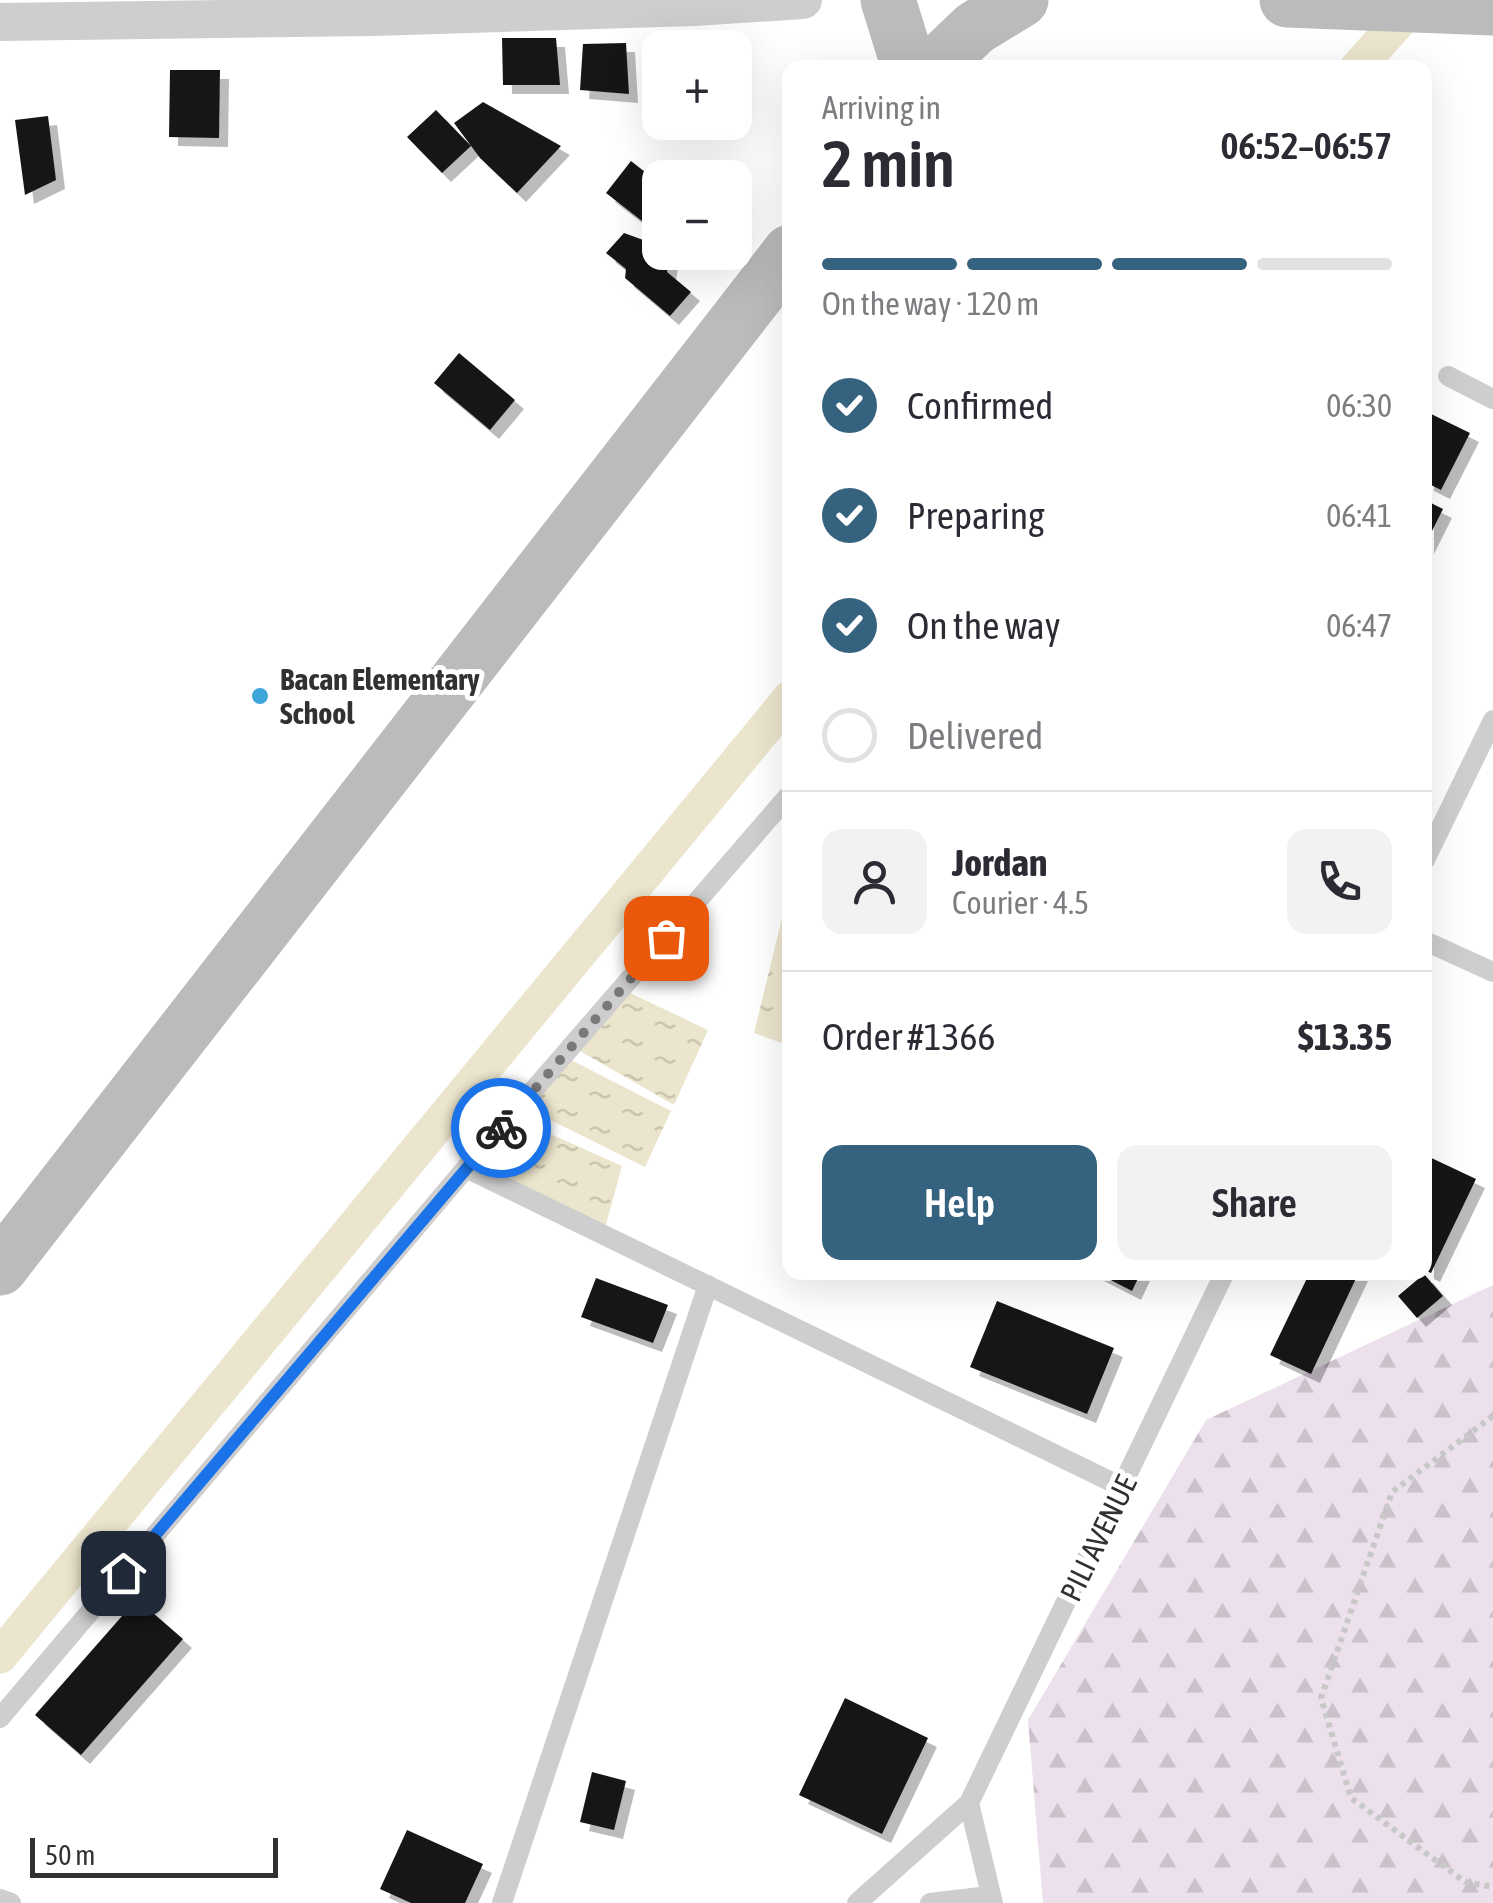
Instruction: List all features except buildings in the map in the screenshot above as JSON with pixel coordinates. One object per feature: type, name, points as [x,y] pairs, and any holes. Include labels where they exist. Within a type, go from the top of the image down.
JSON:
[{"type":"main road","points":[[888,0],[907,60]]},
{"type":"main road","points":[[941,60],[975,28],[1022,0]]},
{"type":"main road","points":[[1287,0],[1467,7]]},
{"type":"main road","points":[[0,1268],[782,262]]},
{"type":"street","points":[[0,22],[42,10],[376,9],[803,0]]},
{"type":"lane","points":[[1448,376],[1493,399]]},
{"type":"lane","points":[[1432,846],[1493,720]]},
{"type":"lane","points":[[0,1718],[466,1168],[782,803]]},
{"type":"lane","points":[[1432,943],[1493,972]]},
{"type":"lane","points":[[466,1168],[1122,1488]]},
{"type":"lane","name":"PILI AVENUE","points":[[969,1803],[1222,1280]]},
{"type":"lane","points":[[502,1903],[708,1286]]},
{"type":"lane","points":[[856,1903],[969,1803],[991,1900],[930,1903]]},
{"type":"lane","points":[[0,1899],[10,1903]]},
{"type":"path","points":[[1493,1416],[1392,1492],[1321,1698],[1351,1798],[1465,1882],[1493,1887]]},
{"type":"green space","points":[[1493,1285],[1493,1903],[1043,1903],[1028,1720],[1206,1420]]},
{"type":"water","points":[[782,918],[782,1043],[754,1033]]},
{"type":"water","points":[[626,991],[708,1030],[674,1105],[580,1051]]},
{"type":"water","points":[[569,1059],[671,1111],[645,1167],[522,1106]]},
{"type":"water","points":[[519,1120],[622,1166],[605,1228],[476,1169]]},
{"type":"waterway","points":[[1364,60],[1418,0]]},
{"type":"waterway","points":[[0,1656],[782,708]]},
{"type":"way so far","points":[[501,1128],[666,938]]},
{"type":"place","name":"Bacan Elementary School","points":[[260,696]]},
{"type":"route","points":[[123,1573],[501,1128]]}]
